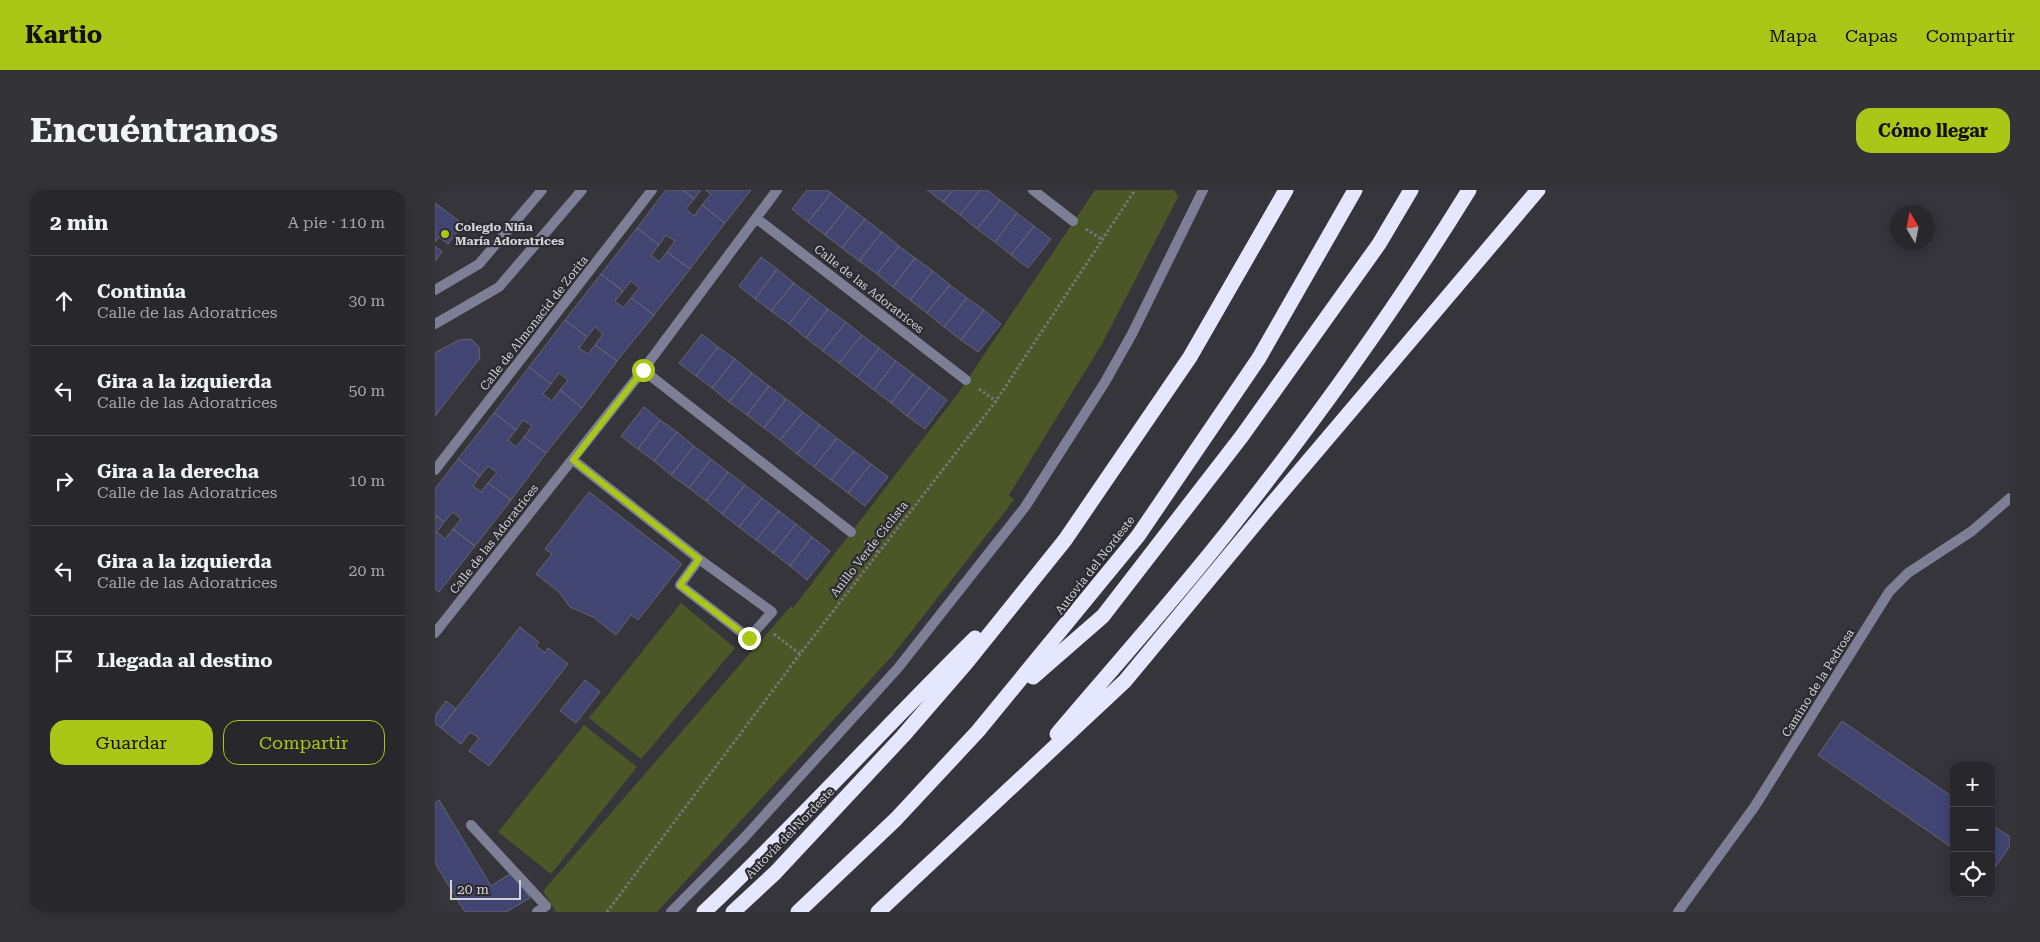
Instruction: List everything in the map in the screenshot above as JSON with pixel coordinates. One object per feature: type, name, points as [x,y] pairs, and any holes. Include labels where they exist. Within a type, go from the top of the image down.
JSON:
[{"type":"highway","name":"Autovía del Nordeste","points":[[733,912],[775,873],[903,736],[967,662],[1065,540],[1190,357],[1286,190]]},
{"type":"highway","name":"Autovía del Nordeste","points":[[798,912],[896,819],[1003,703],[1138,536],[1259,358],[1355,190]]},
{"type":"highway","points":[[1003,703],[1103,616],[1242,436],[1379,244],[1411,190]]},
{"type":"highway","points":[[1010,788],[1225,536],[1350,372],[1413,280],[1469,190]]},
{"type":"highway","points":[[878,912],[1125,681],[1538,190]]},
{"type":"highway","points":[[704,912],[759,860],[899,713],[1024,590]]},
{"type":"street","points":[[435,290],[479,264],[542,190]]},
{"type":"street","points":[[435,324],[499,287],[582,190]]},
{"type":"street","name":"Calle de Almonacid de Zorita","points":[[435,470],[652,190]]},
{"type":"street","name":"Calle de las Adoratrices","points":[[435,633],[643,370],[777,190]]},
{"type":"street","points":[[1033,190],[1073,221]]},
{"type":"street","points":[[671,912],[743,838],[898,668],[1025,506],[1105,382],[1132,334],[1203,190]]},
{"type":"street","name":"Calle de las Adoratrices","points":[[756,218],[966,380]]},
{"type":"street","points":[[643,370],[851,532]]},
{"type":"street","points":[[573,460],[699,559],[772,612],[749,638],[680,585],[699,559]]},
{"type":"street","name":"Camino de la Pedrosa","points":[[1678,912],[1755,806],[1889,592],[1909,573],[1972,531],[2010,498]]},
{"type":"street","points":[[471,825],[546,906],[537,912]]},
{"type":"path","name":"Anillo Verde Ciclista","points":[[607,912],[800,654],[996,401],[1135,190]]},
{"type":"path","points":[[762,624],[800,654]]},
{"type":"green space","points":[[1095,190],[1174,190],[1178,197],[1102,344],[1009,495],[1014,500],[892,656],[657,912],[556,912],[543,891],[791,606],[793,608],[959,392]]},
{"type":"green space","points":[[681,603],[735,648],[641,759],[589,718]]},
{"type":"green space","points":[[584,725],[637,767],[551,874],[498,832]]},
{"type":"building","points":[[666,190],[683,190],[694,199],[686,209],[694,216],[702,205],[725,223],[690,269],[667,252],[675,241],[666,235],[659,245],[637,228]]},
{"type":"building","points":[[683,190],[701,190],[694,199]]},
{"type":"building","points":[[705,190],[751,190],[725,223],[702,205],[711,194]]},
{"type":"building","points":[[807,190],[827,190],[831,193],[808,222],[792,209]]},
{"type":"building","points":[[927,190],[953,190],[943,202]]},
{"type":"building","points":[[953,190],[980,190],[960,215],[943,202]]},
{"type":"building","points":[[980,190],[987,190],[1000,200],[977,229],[960,215]]},
{"type":"building","points":[[831,193],[848,206],[825,235],[808,222]]},
{"type":"building","points":[[1000,200],[1017,213],[995,242],[977,229]]},
{"type":"building","points":[[435,203],[463,224],[448,244],[439,237],[435,242]]},
{"type":"building","points":[[848,206],[865,219],[842,248],[825,235]]},
{"type":"building","points":[[1017,213],[1034,226],[1011,255],[995,242]]},
{"type":"building","points":[[865,219],[882,232],[859,261],[842,248]]},
{"type":"building","points":[[1034,226],[1051,239],[1028,268],[1011,255]]},
{"type":"building","points":[[637,228],[659,245],[651,255],[659,262],[667,252],[690,269],[654,315],[631,298],[639,288],[631,281],[623,291],[601,274]]},
{"type":"building","points":[[882,232],[899,246],[877,274],[859,261]]},
{"type":"building","points":[[435,246],[442,252],[435,261]]},
{"type":"building","points":[[899,246],[915,258],[893,287],[877,274]]},
{"type":"building","points":[[761,257],[777,269],[755,299],[739,286]]},
{"type":"building","points":[[915,258],[933,271],[910,300],[893,287]]},
{"type":"building","points":[[777,269],[794,283],[771,311],[755,299]]},
{"type":"building","points":[[933,271],[950,285],[927,313],[910,300]]},
{"type":"building","points":[[601,274],[623,291],[615,301],[623,308],[631,298],[654,315],[617,361],[595,345],[603,334],[595,327],[587,337],[565,320]]},
{"type":"building","points":[[794,283],[811,296],[789,324],[771,311]]},
{"type":"building","points":[[950,285],[967,298],[944,327],[927,313]]},
{"type":"building","points":[[811,296],[828,309],[806,338],[789,324]]},
{"type":"building","points":[[967,298],[984,310],[961,340],[944,327]]},
{"type":"building","points":[[828,309],[846,322],[823,351],[806,338]]},
{"type":"building","points":[[984,310],[1001,324],[978,352],[961,340]]},
{"type":"building","points":[[565,320],[587,337],[579,348],[588,354],[595,345],[617,361],[582,408],[560,390],[568,380],[559,373],[551,384],[529,367]]},
{"type":"building","points":[[846,322],[862,335],[839,363],[823,351]]},
{"type":"building","points":[[702,334],[718,347],[696,376],[679,363]]},
{"type":"building","points":[[862,335],[879,348],[857,377],[839,363]]},
{"type":"building","points":[[471,339],[479,347],[480,358],[435,416],[435,353],[459,340]]},
{"type":"building","points":[[718,347],[735,359],[712,388],[696,376]]},
{"type":"building","points":[[879,348],[896,361],[874,390],[857,377]]},
{"type":"building","points":[[735,359],[752,373],[729,402],[712,388]]},
{"type":"building","points":[[896,361],[913,374],[891,403],[874,390]]},
{"type":"building","points":[[529,367],[551,384],[543,394],[552,401],[560,390],[582,408],[546,453],[524,437],[532,426],[523,420],[516,430],[494,413]]},
{"type":"building","points":[[752,373],[769,386],[747,415],[729,402]]},
{"type":"building","points":[[913,374],[930,387],[907,416],[891,403]]},
{"type":"building","points":[[769,386],[786,399],[764,428],[747,415]]},
{"type":"building","points":[[930,387],[947,400],[925,429],[907,416]]},
{"type":"building","points":[[786,399],[803,412],[780,440],[764,428]]},
{"type":"building","points":[[644,407],[660,420],[638,449],[621,436]]},
{"type":"building","points":[[803,412],[820,425],[797,454],[780,440]]},
{"type":"building","points":[[494,413],[516,430],[508,440],[516,447],[524,437],[546,453],[511,500],[488,483],[497,472],[488,466],[480,476],[458,459]]},
{"type":"building","points":[[660,420],[677,432],[654,461],[638,449]]},
{"type":"building","points":[[820,425],[837,438],[814,467],[797,454]]},
{"type":"building","points":[[677,432],[694,446],[671,475],[654,461]]},
{"type":"building","points":[[837,438],[854,451],[831,480],[814,467]]},
{"type":"building","points":[[694,446],[711,459],[689,488],[671,475]]},
{"type":"building","points":[[854,451],[871,464],[848,493],[831,480]]},
{"type":"building","points":[[458,459],[480,476],[473,486],[481,492],[488,483],[511,500],[475,546],[453,529],[461,519],[453,512],[444,522],[435,515],[435,489]]},
{"type":"building","points":[[711,459],[728,472],[706,501],[689,488]]},
{"type":"building","points":[[871,464],[888,477],[865,506],[848,493]]},
{"type":"building","points":[[728,472],[745,485],[722,514],[706,501]]},
{"type":"building","points":[[745,485],[762,498],[739,527],[722,514]]},
{"type":"building","points":[[589,492],[682,564],[638,620],[631,615],[616,635],[593,617],[570,607],[559,592],[536,574],[552,554],[545,549]]},
{"type":"building","points":[[762,498],[779,511],[756,540],[739,527]]},
{"type":"building","points":[[779,511],[796,524],[773,553],[756,540]]},
{"type":"building","points":[[435,515],[444,522],[437,532],[445,539],[453,529],[475,546],[439,592],[435,589]]},
{"type":"building","points":[[796,524],[812,537],[790,566],[773,553]]},
{"type":"building","points":[[812,537],[830,551],[807,580],[790,566]]},
{"type":"building","points":[[520,627],[539,642],[536,646],[545,653],[548,648],[568,664],[489,766],[469,751],[479,738],[470,732],[461,744],[441,728]]},
{"type":"building","points":[[585,680],[600,692],[576,723],[560,711]]},
{"type":"building","points":[[446,701],[456,709],[441,728],[435,724],[435,716]]},
{"type":"building","points":[[1842,721],[1950,795],[1950,846],[1818,755]]},
{"type":"building","points":[[439,800],[491,886],[513,872],[530,898],[506,912],[465,912],[435,863],[435,803]]},
{"type":"building","points":[[1995,827],[2010,837],[2010,846],[1995,867]]},
{"type":"place","name":"Colegio Niña María Adoratrices","points":[[445,234]]},
{"type":"route","points":[[643,370],[573,460],[699,559],[680,585],[749,638]]}]
